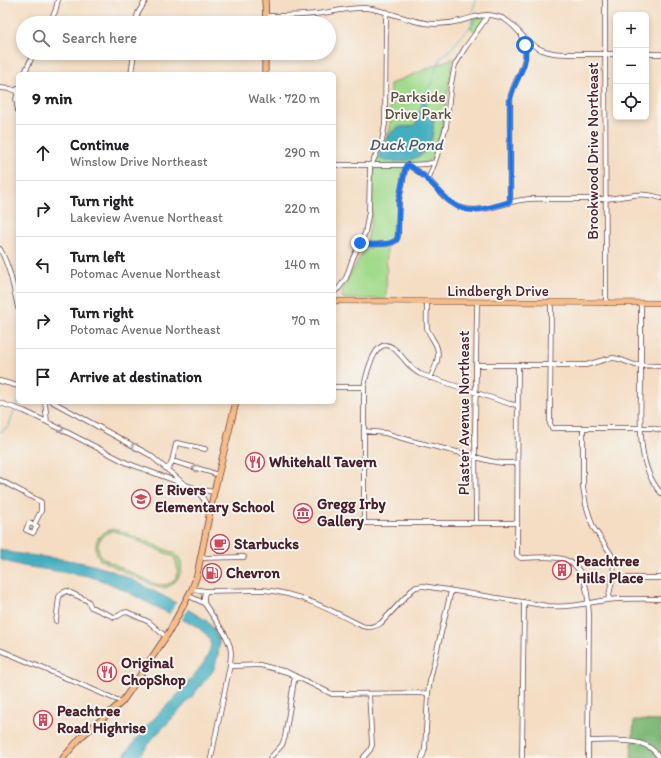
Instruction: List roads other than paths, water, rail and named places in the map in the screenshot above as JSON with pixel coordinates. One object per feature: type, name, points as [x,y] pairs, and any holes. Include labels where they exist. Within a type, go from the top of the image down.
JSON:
[{"type":"highway","points":[[265,0],[266,16]]},
{"type":"highway","points":[[265,60],[265,72]]},
{"type":"highway","points":[[63,758],[82,736],[122,702],[168,634],[189,596],[197,575],[214,492],[236,404]]},
{"type":"main road","name":"Lindbergh Drive","points":[[336,301],[661,303]]},
{"type":"street","points":[[52,16],[58,0]]},
{"type":"street","points":[[137,16],[146,0]]},
{"type":"street","name":"Brookwood Drive Northeast","points":[[605,0],[606,303]]},
{"type":"street","points":[[266,16],[307,15],[357,8],[387,12],[416,22],[435,24],[452,23],[477,16],[487,15],[496,16],[505,20],[540,50],[557,54],[613,54]]},
{"type":"street","points":[[336,290],[346,278],[353,258],[365,233],[368,218],[369,172],[382,141],[385,124],[387,12]]},
{"type":"street","points":[[428,180],[446,127],[451,84],[456,65],[465,48],[487,15]]},
{"type":"street","points":[[510,202],[510,100],[513,87],[524,66],[526,56],[525,45],[520,33]]},
{"type":"street","points":[[649,54],[661,54]]},
{"type":"street","points":[[25,72],[31,60]]},
{"type":"street","points":[[131,72],[133,60]]},
{"type":"street","points":[[0,88],[16,90]]},
{"type":"street","points":[[336,165],[407,165],[428,164],[435,162]]},
{"type":"street","points":[[407,165],[418,171],[450,202],[457,207],[465,209],[480,210],[510,202],[534,199],[605,199],[643,194],[661,198]]},
{"type":"street","points":[[360,243],[390,244],[397,239],[399,200],[407,165]]},
{"type":"street","points":[[0,249],[6,262],[16,298]]},
{"type":"street","points":[[427,302],[427,328],[436,344],[437,352],[436,364],[430,378]]},
{"type":"street","name":"Plaster Avenue Northeast","points":[[476,523],[475,457],[477,303]]},
{"type":"street","points":[[551,303],[550,424],[552,428],[652,428],[661,430]]},
{"type":"street","points":[[642,303],[642,446],[647,469],[655,486],[661,494]]},
{"type":"street","points":[[364,523],[364,387],[366,375],[373,356],[378,348],[384,345],[393,348],[416,372],[430,378],[510,404],[518,405]]},
{"type":"street","points":[[476,365],[586,365],[613,358],[635,365],[661,366]]},
{"type":"street","points":[[518,365],[517,555],[521,558],[558,558],[565,560],[572,563],[582,574],[588,603],[588,758]]},
{"type":"street","points":[[0,381],[16,385]]},
{"type":"street","points":[[336,387],[364,387]]},
{"type":"street","points":[[0,403],[24,411],[127,463],[190,486],[214,492]]},
{"type":"street","points":[[45,404],[47,422]]},
{"type":"street","points":[[57,404],[150,455],[185,484]]},
{"type":"street","points":[[583,428],[583,487],[586,505],[593,527],[614,561],[613,576],[608,600]]},
{"type":"street","points":[[364,431],[385,433],[496,462],[517,463]]},
{"type":"street","points":[[166,468],[170,466],[177,442],[206,449]]},
{"type":"street","points":[[172,461],[218,475]]},
{"type":"street","points":[[0,480],[41,502],[41,510],[34,525]]},
{"type":"street","points":[[190,486],[203,497],[207,504],[209,516]]},
{"type":"street","points":[[332,523],[517,523]]},
{"type":"street","points":[[201,558],[244,557]]},
{"type":"street","points":[[622,578],[661,578]]},
{"type":"street","points":[[192,589],[206,591],[273,590],[312,602],[362,626],[369,627],[376,626],[381,623],[412,590],[416,587],[423,586],[559,607],[608,600],[661,599]]},
{"type":"street","points":[[56,621],[59,597],[67,591],[88,601],[91,607],[114,617],[127,612],[149,622],[168,634]]},
{"type":"street","points":[[204,602],[206,591]]},
{"type":"street","points":[[422,758],[425,749],[428,693],[431,675],[451,591]]},
{"type":"street","points":[[189,596],[204,602],[220,625],[228,640],[231,653],[230,665],[211,758]]},
{"type":"street","points":[[522,758],[524,602]]},
{"type":"street","points":[[0,650],[122,702]]},
{"type":"street","points":[[230,665],[260,665],[287,672],[332,694],[428,693]]},
{"type":"street","points":[[270,758],[282,745],[285,737],[296,676]]},
{"type":"street","points":[[363,758],[370,750],[372,745],[369,694]]},
{"type":"street","points":[[588,741],[638,742],[649,747],[660,758]]},
{"type":"water","name":"Duck Pond","points":[[423,98],[427,98],[425,111],[433,117],[431,140],[427,148],[414,159],[404,161],[382,160],[379,154],[386,139],[396,128],[416,124]]},
{"type":"water","points":[[0,549],[13,553],[89,564],[110,570],[131,579],[184,607],[207,621],[214,630],[219,640],[219,645],[218,656],[213,671],[184,706],[154,737],[138,758],[123,758],[143,730],[181,691],[203,664],[211,646],[208,636],[196,626],[118,587],[88,576],[23,566],[0,560]]},
{"type":"waterway","points":[[472,12],[475,0]]},
{"type":"waterway","points":[[425,97],[441,57],[448,52],[469,28],[472,24],[472,19]]},
{"type":"waterway","points":[[0,432],[9,426],[14,411]]},
{"type":"place","name":"Whitehall Tavern","points":[[255,462]]},
{"type":"place","name":"E Rivers Elementary School","points":[[141,499]]},
{"type":"place","name":"Gregg Irby Gallery","points":[[303,513]]},
{"type":"place","name":"Starbucks","points":[[220,544]]},
{"type":"place","name":"Peachtree Hills Place","points":[[562,570]]},
{"type":"place","name":"Chevron","points":[[212,573]]},
{"type":"place","name":"Original ChopShop","points":[[107,672]]},
{"type":"place","name":"Peachtree Road Highrise","points":[[43,720]]},
{"type":"park label","name":"Parkside Drive Park","points":[[418,106]]}]
